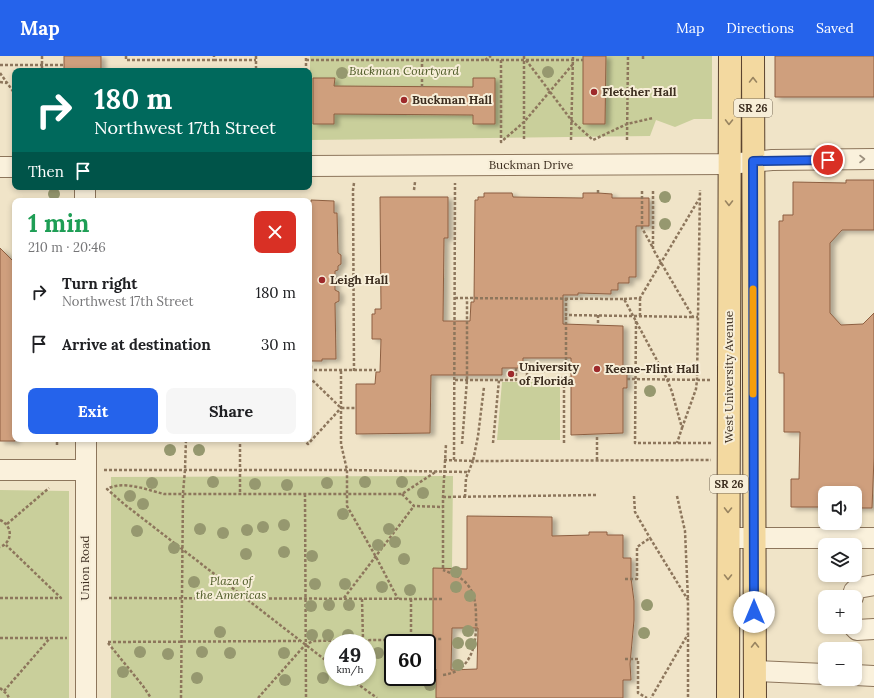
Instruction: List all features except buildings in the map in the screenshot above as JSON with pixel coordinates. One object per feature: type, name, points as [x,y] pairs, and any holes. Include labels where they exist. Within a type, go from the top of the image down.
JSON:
[{"type":"main road","name":"West University Avenue","points":[[728,698],[730,56]]},
{"type":"main road","name":"West University Avenue","points":[[753,56],[755,698]]},
{"type":"street","name":"Buckman Drive","points":[[312,166],[729,164],[753,161],[874,159]]},
{"type":"street","points":[[0,167],[12,167]]},
{"type":"street","name":"Union Road","points":[[86,442],[86,698]]},
{"type":"street","points":[[0,470],[86,470]]},
{"type":"street","points":[[728,538],[874,538]]},
{"type":"street","points":[[855,590],[858,588],[874,585]]},
{"type":"street","points":[[862,630],[874,629]]},
{"type":"street","points":[[755,672],[818,674]]},
{"type":"street","points":[[862,675],[874,676]]},
{"type":"path","points":[[42,56],[42,65]]},
{"type":"path","points":[[126,56],[126,60],[256,60]]},
{"type":"path","points":[[256,56],[256,68]]},
{"type":"path","points":[[306,56],[306,68]]},
{"type":"path","points":[[419,56],[421,60],[422,87]]},
{"type":"path","points":[[485,60],[491,56]]},
{"type":"path","points":[[524,56],[524,140]]},
{"type":"path","points":[[571,140],[573,56]]},
{"type":"path","points":[[627,140],[628,56]]},
{"type":"path","points":[[306,60],[583,60]]},
{"type":"path","points":[[502,60],[501,142],[524,122],[573,64]]},
{"type":"path","points":[[525,60],[572,121],[592,140],[627,124],[653,118]]},
{"type":"path","points":[[0,65],[64,65]]},
{"type":"path","points":[[0,73],[12,90]]},
{"type":"path","points":[[0,82],[7,83]]},
{"type":"path","points":[[454,460],[455,179]]},
{"type":"path","points":[[353,190],[354,371]]},
{"type":"path","points":[[677,442],[698,380],[700,190]]},
{"type":"path","points":[[642,191],[642,228],[693,317]]},
{"type":"path","points":[[653,191],[653,249]]},
{"type":"path","points":[[640,316],[640,298],[700,197]]},
{"type":"path","points":[[455,298],[640,298]]},
{"type":"path","points":[[462,444],[467,380],[467,298]]},
{"type":"path","points":[[566,298],[566,371],[527,371],[527,379],[571,378]]},
{"type":"path","points":[[624,299],[667,379],[682,428]]},
{"type":"path","points":[[566,315],[698,317]]},
{"type":"path","points":[[598,315],[598,324]]},
{"type":"path","points":[[636,320],[635,442],[714,442]]},
{"type":"path","points":[[455,380],[516,380],[516,368]]},
{"type":"path","points":[[312,371],[376,370]]},
{"type":"path","points":[[341,371],[341,444],[347,470],[347,506],[398,599]]},
{"type":"path","points":[[564,378],[564,443]]},
{"type":"path","points":[[627,379],[715,380]]},
{"type":"path","points":[[312,380],[341,408],[356,408]]},
{"type":"path","points":[[493,443],[499,380]]},
{"type":"path","points":[[465,497],[466,478],[473,461],[478,436],[484,386]]},
{"type":"path","points":[[312,440],[341,408]]},
{"type":"path","points":[[597,435],[597,460]]},
{"type":"path","points":[[181,698],[183,493],[186,442]]},
{"type":"path","points":[[240,444],[240,493]]},
{"type":"path","points":[[443,675],[457,671],[466,663],[473,649],[477,624],[474,599],[468,585],[454,574],[443,569],[443,497],[446,444]]},
{"type":"path","points":[[444,460],[714,460],[728,465]]},
{"type":"path","points":[[86,470],[347,470],[469,472]]},
{"type":"path","points":[[324,659],[124,504],[107,489],[113,486],[129,486],[164,494],[402,494],[437,471]]},
{"type":"path","points":[[7,524],[51,487]]},
{"type":"path","points":[[305,494],[306,698]]},
{"type":"path","points":[[402,494],[414,506],[443,507]]},
{"type":"path","points":[[443,497],[597,495]]},
{"type":"path","points":[[634,496],[634,512],[688,600]]},
{"type":"path","points":[[677,496],[685,532],[688,600],[688,698]]},
{"type":"path","points":[[344,599],[414,506]]},
{"type":"path","points":[[0,520],[7,524],[10,537],[6,545],[0,547]]},
{"type":"path","points":[[625,579],[637,579],[637,547],[650,538]]},
{"type":"path","points":[[0,598],[62,598],[6,545]]},
{"type":"path","points":[[109,598],[443,599]]},
{"type":"path","points":[[362,599],[363,634]]},
{"type":"path","points":[[411,599],[411,634]]},
{"type":"path","points":[[651,698],[688,634]]},
{"type":"path","points":[[0,638],[69,638]]},
{"type":"path","points":[[4,691],[50,638]]},
{"type":"path","points":[[436,639],[443,639]]},
{"type":"path","points":[[151,698],[108,642],[300,640]]},
{"type":"path","points":[[258,698],[305,645],[313,641],[324,641]]},
{"type":"path","points":[[625,659],[638,659],[638,693],[647,698]]},
{"type":"path","points":[[360,686],[377,698]]},
{"type":"path","points":[[0,688],[4,691],[8,698]]},
{"type":"green space","name":"Buckman Courtyard","points":[[310,56],[712,56],[712,119],[694,119],[675,127],[656,120],[650,136],[312,140],[312,68],[310,68]]},
{"type":"green space","points":[[502,382],[560,382],[560,440],[497,440]]},
{"type":"green space","name":"Plaza of the Americas","points":[[453,476],[452,569],[436,653],[436,634],[384,634],[384,686],[436,686],[436,698],[111,698],[111,477]]},
{"type":"green space","points":[[0,490],[69,491],[69,698],[0,698]]},
{"type":"slow traffic","points":[[753,289],[753,394]]},
{"type":"place","name":"Fletcher Hall","points":[[594,92]]},
{"type":"place","name":"Buckman Hall","points":[[404,100]]},
{"type":"place","name":"Leigh Hall","points":[[322,280]]},
{"type":"place","name":"Keene-Flint Hall","points":[[597,369]]},
{"type":"place","name":"University of Florida","points":[[511,374]]},
{"type":"route","points":[[754,612],[753,161],[828,160]]}]
